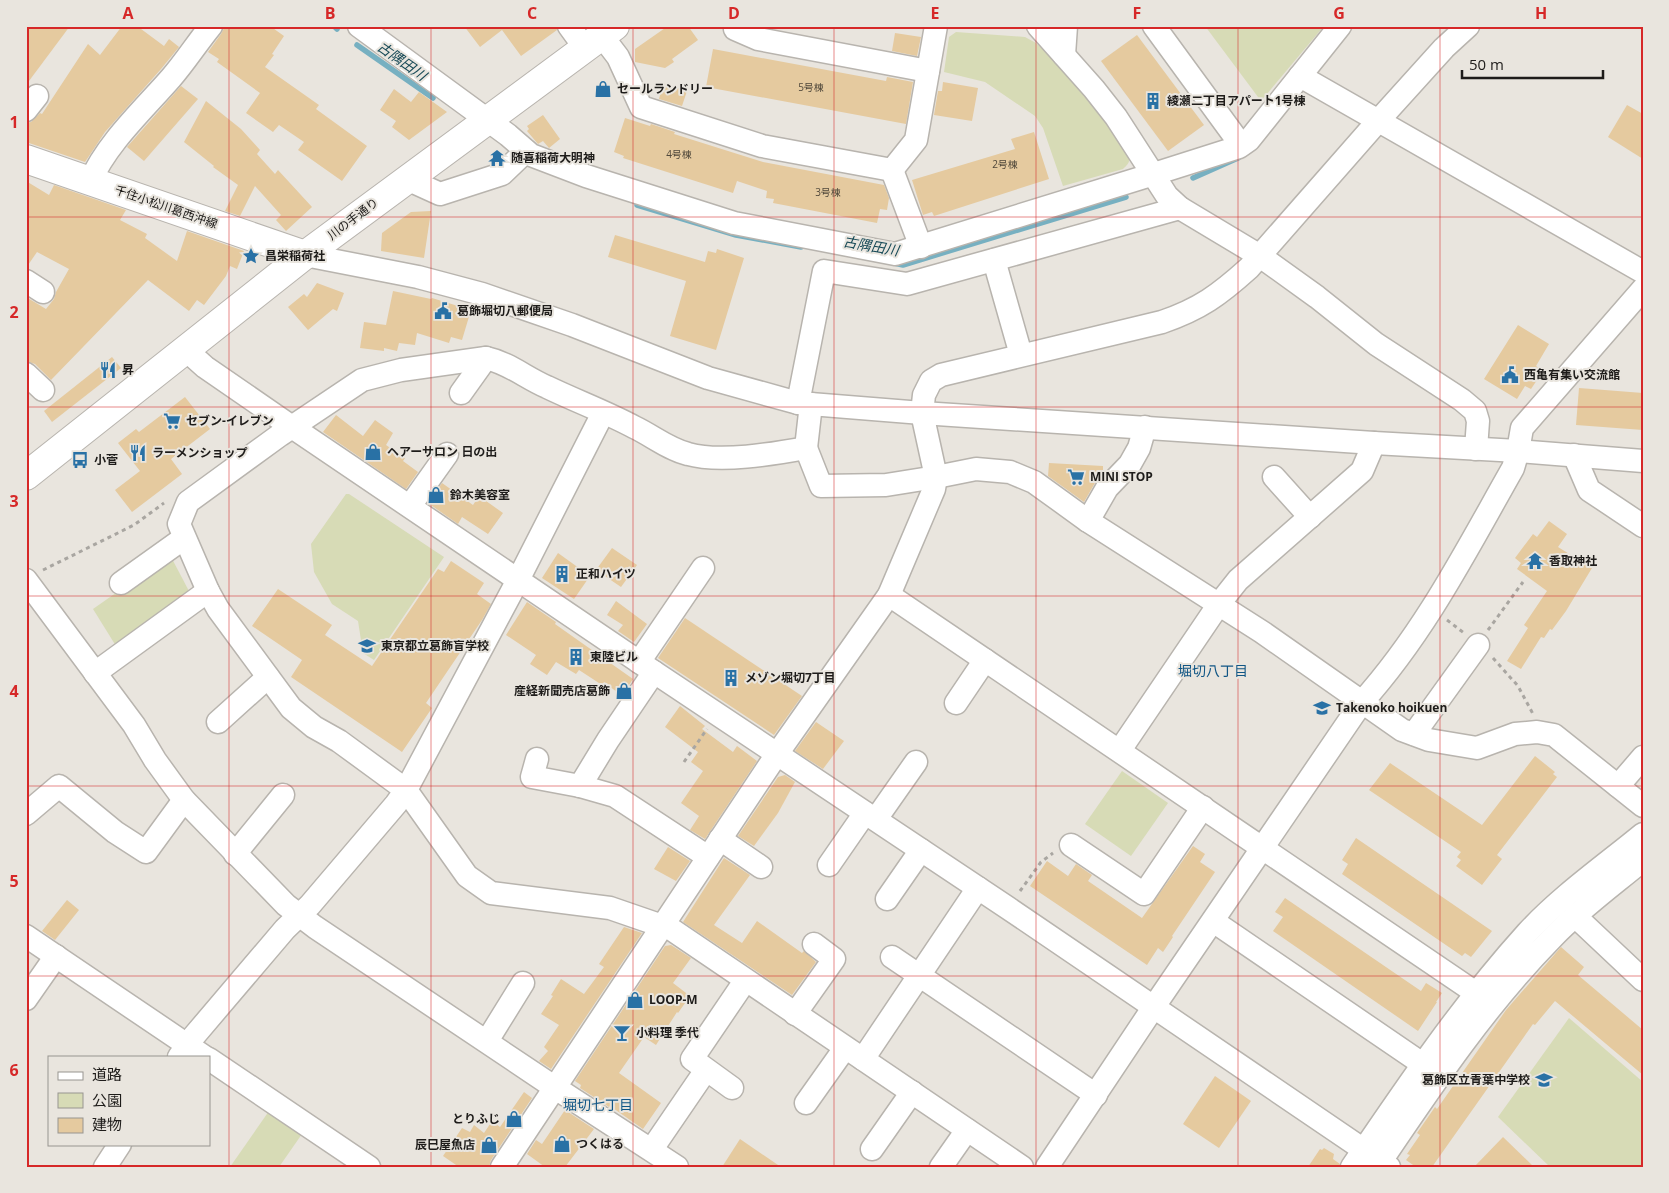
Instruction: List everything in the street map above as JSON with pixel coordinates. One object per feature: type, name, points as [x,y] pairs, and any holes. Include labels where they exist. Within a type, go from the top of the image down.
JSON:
[{"type":"main road","name":"川の手通り","points":[[26,476],[305,255],[487,119],[601,37]]},
{"type":"main road","name":"千住小松川葛西沖線","points":[[26,159],[305,255]]},
{"type":"street","points":[[90,182],[115,143],[146,105],[172,78],[211,26]]},
{"type":"street","points":[[359,26],[487,119],[531,155],[586,176],[734,223],[894,254],[1154,174],[1241,145],[1249,140],[1340,26]]},
{"type":"street","points":[[569,26],[601,37],[618,57],[641,107],[762,146],[892,170]]},
{"type":"street","points":[[892,170],[916,140],[936,26]]},
{"type":"street","points":[[1038,26],[1094,89],[1116,117],[1168,196],[1180,208],[1260,256],[1318,297],[1376,344],[1462,400],[1475,411],[1478,421],[1476,449]]},
{"type":"street","points":[[1064,55],[1066,26]]},
{"type":"street","points":[[1154,26],[1241,145]]},
{"type":"street","points":[[502,1167],[777,754],[889,595],[934,489],[936,478],[922,412],[924,395],[930,381],[941,374],[1162,322],[1187,313],[1207,302],[1229,286],[1260,256],[1444,48],[1468,26]]},
{"type":"street","points":[[736,27],[758,39],[928,71]]},
{"type":"street","points":[[1300,76],[1643,272]]},
{"type":"street","points":[[407,179],[440,194],[502,174],[526,151]]},
{"type":"street","points":[[892,170],[921,247]]},
{"type":"street","points":[[1180,208],[907,284],[824,271],[804,404],[806,448],[821,486],[886,485],[936,478],[976,469],[1010,472],[1034,482],[1088,521],[1262,632],[1402,730],[1429,740],[1477,748],[1514,734],[1541,732],[1554,735],[1643,806]]},
{"type":"street","points":[[305,255],[418,277],[482,294],[564,322],[708,378],[804,404],[1518,451],[1643,461]]},
{"type":"street","points":[[994,260],[1021,356]]},
{"type":"street","points":[[1047,1167],[1362,702],[1387,674],[1433,609],[1513,468],[1522,428],[1643,289]]},
{"type":"street","points":[[185,349],[205,367],[292,427],[646,667],[1008,908],[1373,1162]]},
{"type":"street","points":[[806,448],[763,455],[714,457],[690,455],[666,446],[635,427],[538,383],[510,366],[486,358],[401,370],[362,380],[292,427],[188,502],[179,524],[208,591],[218,609],[291,708],[314,727],[339,741],[406,790],[467,876],[491,893],[610,908],[671,929],[745,981],[1022,1167]]},
{"type":"street","points":[[461,393],[486,358]]},
{"type":"street","points":[[26,374],[42,390]]},
{"type":"street","points":[[26,936],[191,1053],[279,936],[299,916],[390,812],[406,790],[518,580],[603,413]]},
{"type":"street","points":[[1088,521],[1107,488],[1130,464],[1139,448],[1145,427]]},
{"type":"street","points":[[1120,750],[1218,604],[1238,580],[1362,471],[1374,443]]},
{"type":"street","points":[[410,506],[447,454]]},
{"type":"street","points":[[1574,455],[1589,490],[1643,526]]},
{"type":"street","points":[[1274,478],[1310,517]]},
{"type":"street","points":[[121,583],[184,538]]},
{"type":"street","points":[[580,786],[608,740],[646,667],[703,568]]},
{"type":"street","points":[[31,577],[95,673],[134,725],[155,760],[184,800],[286,905],[299,916],[554,1088],[677,1167]]},
{"type":"street","points":[[95,673],[208,591]]},
{"type":"street","points":[[889,595],[1203,806],[1476,993]]},
{"type":"street","points":[[1414,734],[1478,645]]},
{"type":"street","points":[[956,703],[985,660]]},
{"type":"street","points":[[218,722],[268,677]]},
{"type":"street","points":[[1618,786],[1643,757]]},
{"type":"street","points":[[537,760],[532,777],[580,786],[616,796],[714,848],[761,867]]},
{"type":"street","points":[[829,865],[916,762]]},
{"type":"street","points":[[26,814],[60,786],[115,832],[146,852],[184,800]]},
{"type":"street","points":[[235,854],[283,795]]},
{"type":"street","points":[[1072,845],[1144,894],[1203,806]]},
{"type":"street","points":[[1373,1162],[1424,1065],[1476,993],[1529,932],[1564,899],[1643,834]]},
{"type":"street","points":[[887,899],[921,850]]},
{"type":"street","points":[[1373,1162],[1492,1006],[1532,959],[1575,916],[1643,860]]},
{"type":"street","points":[[806,1103],[854,1054],[921,976],[978,888]]},
{"type":"street","points":[[1575,916],[1643,980]]},
{"type":"street","points":[[1213,921],[1424,1065]]},
{"type":"street","points":[[795,1014],[834,959],[814,944]]},
{"type":"street","points":[[26,999],[56,956]]},
{"type":"street","points":[[892,957],[1096,1095]]},
{"type":"street","points":[[732,1088],[692,1060],[745,981]]},
{"type":"street","points":[[487,1041],[523,983]]},
{"type":"street","points":[[210,1060],[369,1167]]},
{"type":"street","points":[[652,1150],[706,1070]]},
{"type":"street","points":[[872,1149],[912,1092]]},
{"type":"street","points":[[941,1167],[967,1130]]},
{"type":"street","points":[[105,1167],[119,1146]]},
{"type":"path","points":[[31,577],[134,525],[164,503]]},
{"type":"path","points":[[1478,645],[1523,582]]},
{"type":"path","points":[[1433,609],[1499,664],[1518,686],[1541,732]]},
{"type":"path","points":[[684,762],[717,714]]},
{"type":"path","points":[[1008,908],[1041,862],[1054,852],[1070,844],[1072,845]]},
{"type":"green space","points":[[1205,26],[1324,26],[1261,101]]},
{"type":"green space","points":[[956,32],[1025,37],[1036,43],[1054,60],[1100,114],[1129,157],[1127,165],[1123,169],[1063,186],[1043,128],[1035,116],[985,82],[944,72],[949,37]]},
{"type":"green space","points":[[346,494],[349,494],[444,557],[374,660],[363,653],[358,621],[332,604],[314,572],[311,544]]},
{"type":"green space","points":[[170,555],[190,593],[116,646],[93,609]]},
{"type":"green space","points":[[1122,771],[1168,803],[1131,856],[1085,824]]},
{"type":"green space","points":[[1569,1018],[1643,1082],[1643,1167],[1550,1167],[1498,1117]]},
{"type":"green space","points":[[269,1111],[302,1134],[279,1167],[230,1167]]},
{"type":"building","points":[[26,26],[70,26],[26,85]]},
{"type":"building","points":[[122,26],[137,26],[164,46],[169,39],[179,47],[105,132],[85,162],[26,142],[26,123],[31,122],[40,113],[42,114],[88,44],[100,55]]},
{"type":"building","points":[[225,26],[270,26],[284,36],[265,67],[319,105],[316,109],[367,146],[342,181],[298,150],[304,142],[279,125],[273,132],[246,113],[260,93],[217,62],[219,59],[208,52]]},
{"type":"building","points":[[464,26],[556,26],[557,30],[521,56],[502,30],[480,47]]},
{"type":"building","points":[[668,26],[688,26],[698,40],[672,59],[674,62],[665,68],[635,62],[635,49]]},
{"type":"building","points":[[895,33],[921,37],[917,56],[892,51]]},
{"type":"building","name":"綾瀬二丁目アパート1号棟","points":[[1137,35],[1204,125],[1168,151],[1101,61]]},
{"type":"building","points":[[713,49],[886,81],[887,77],[913,82],[906,124],[706,87]]},
{"type":"building","points":[[943,82],[978,88],[972,121],[934,115],[938,91],[942,91]]},
{"type":"building","points":[[663,83],[687,91],[682,106],[659,99]]},
{"type":"building","points":[[181,86],[198,99],[144,161],[127,147]]},
{"type":"building","points":[[394,89],[411,102],[419,92],[447,112],[409,140],[392,127],[396,121],[380,110]]},
{"type":"building","points":[[206,101],[241,129],[260,150],[257,154],[275,174],[278,170],[312,207],[286,231],[276,220],[281,215],[255,186],[240,216],[225,211],[238,185],[184,142]]},
{"type":"building","points":[[1627,105],[1643,114],[1643,159],[1608,137]]},
{"type":"building","points":[[543,115],[560,139],[549,148],[543,141],[538,144],[527,131],[529,129],[527,126]]},
{"type":"building","points":[[625,118],[650,126],[651,124],[675,132],[674,134],[763,162],[884,185],[889,198],[887,210],[880,209],[877,223],[773,203],[774,199],[766,198],[767,191],[737,181],[733,193],[623,158],[624,156],[614,152]]},
{"type":"building","points":[[1034,132],[1049,179],[934,216],[932,212],[923,215],[912,180],[1015,149],[1011,139]]},
{"type":"building","points":[[26,181],[49,195],[54,185],[126,210],[120,220],[147,234],[145,238],[177,261],[187,231],[244,251],[237,269],[230,266],[226,276],[204,305],[197,300],[189,311],[148,280],[51,380],[35,364],[26,361],[26,297],[46,309],[54,299],[69,269],[37,252],[26,268]]},
{"type":"building","points":[[431,211],[424,258],[381,251],[382,233],[411,212]]},
{"type":"building","points":[[615,235],[705,262],[708,251],[716,253],[717,249],[744,258],[716,350],[670,336],[686,281],[608,257]]},
{"type":"building","points":[[317,283],[344,293],[337,311],[333,309],[308,330],[288,307],[304,294],[307,297]]},
{"type":"building","points":[[393,291],[432,298],[471,310],[462,340],[451,337],[449,343],[417,333],[415,345],[399,343],[397,351],[384,348],[384,351],[360,348],[364,322],[386,325]]},
{"type":"building","points":[[1518,325],[1549,344],[1536,366],[1543,371],[1531,389],[1525,386],[1517,399],[1484,379]]},
{"type":"building","points":[[112,357],[121,368],[52,422],[44,411]]},
{"type":"building","points":[[1579,388],[1643,393],[1643,430],[1576,425]]},
{"type":"building","points":[[185,397],[210,429],[171,459],[182,474],[132,512],[115,490],[140,471],[118,443],[136,429],[139,432]]},
{"type":"building","points":[[336,415],[363,436],[375,420],[393,433],[386,445],[405,458],[403,461],[418,472],[406,489],[323,432]]},
{"type":"building","points":[[1049,463],[1103,466],[1103,473],[1084,502],[1048,476]]},
{"type":"building","points":[[442,483],[473,505],[479,496],[503,513],[488,534],[462,517],[458,524],[428,503]]},
{"type":"building","points":[[1549,521],[1567,534],[1558,547],[1592,568],[1566,611],[1552,630],[1550,629],[1544,638],[1541,637],[1521,669],[1507,661],[1528,628],[1524,625],[1547,591],[1517,569],[1521,563],[1515,558],[1533,534],[1537,537]]},
{"type":"building","points":[[612,548],[637,565],[621,587],[596,570]]},
{"type":"building","name":"正和ハイツ","points":[[558,553],[590,576],[574,599],[542,578]]},
{"type":"building","points":[[451,561],[484,583],[477,594],[491,604],[426,703],[432,708],[402,752],[291,677],[302,660],[252,626],[278,589],[332,625],[325,635],[372,666],[438,569],[444,572]]},
{"type":"building","points":[[616,601],[647,624],[634,642],[618,631],[623,625],[607,615]]},
{"type":"building","points":[[527,602],[633,679],[622,696],[604,682],[602,685],[579,670],[576,674],[556,662],[547,675],[530,664],[536,655],[506,635]]},
{"type":"building","name":"メゾン堀切7丁目","points":[[685,618],[802,696],[774,735],[658,658]]},
{"type":"building","points":[[680,706],[705,726],[702,729],[733,752],[737,746],[757,761],[705,839],[690,830],[699,816],[681,803],[703,771],[691,762],[698,752],[665,727]]},
{"type":"building","points":[[816,722],[844,741],[823,769],[795,751]]},
{"type":"building","points":[[1535,756],[1555,772],[1553,774],[1557,777],[1497,855],[1502,859],[1482,885],[1456,866],[1461,860],[1457,857],[1461,852],[1369,790],[1390,763],[1482,825]]},
{"type":"building","points":[[785,775],[795,782],[778,813],[754,846],[738,836],[778,777]]},
{"type":"building","points":[[1356,838],[1492,931],[1471,957],[1465,953],[1462,956],[1342,874],[1348,864],[1342,860]]},
{"type":"building","points":[[1193,846],[1205,854],[1200,862],[1215,872],[1163,952],[1158,948],[1147,965],[1030,886],[1047,861],[1068,876],[1076,864],[1092,875],[1088,881],[1142,918]]},
{"type":"building","points":[[668,847],[690,861],[676,881],[654,869]]},
{"type":"building","points":[[724,858],[750,875],[714,925],[742,943],[757,921],[802,953],[804,951],[816,962],[792,995],[683,922]]},
{"type":"building","points":[[1285,898],[1421,991],[1426,983],[1442,993],[1418,1031],[1273,931],[1283,917],[1275,912]]},
{"type":"building","points":[[67,900],[79,910],[55,940],[42,931]]},
{"type":"building","points":[[624,927],[642,933],[551,1069],[539,1061],[548,1051],[544,1047],[559,1025],[541,1014],[561,979],[584,994],[604,967],[599,964]]},
{"type":"building","points":[[671,945],[691,958],[673,983],[690,996],[677,1012],[656,1045],[644,1037],[619,1073],[661,1103],[643,1129],[580,1088],[581,1085],[575,1081],[665,946]]},
{"type":"building","points":[[1561,947],[1584,967],[1578,975],[1643,1030],[1643,1075],[1555,1001],[1535,1025],[1533,1024],[1432,1167],[1416,1167],[1406,1160],[1410,1155],[1407,1154],[1420,1135],[1417,1133],[1435,1107],[1437,1109],[1506,1010]]},
{"type":"building","points":[[1215,1076],[1251,1101],[1219,1148],[1183,1124]]},
{"type":"building","points":[[524,1092],[532,1098],[491,1160],[489,1167],[459,1167],[443,1156],[462,1128],[470,1132],[474,1125],[484,1133],[492,1121],[500,1127]]},
{"type":"building","points":[[565,1110],[594,1129],[565,1167],[545,1167],[527,1154],[536,1140],[542,1144]]},
{"type":"building","points":[[1503,1137],[1534,1167],[1474,1167]]},
{"type":"building","points":[[740,1139],[781,1167],[722,1167]]},
{"type":"building","points":[[1324,1148],[1334,1154],[1333,1159],[1340,1164],[1339,1167],[1308,1167],[1320,1149]]},
{"type":"waterway","name":"古隅田川","points":[[334,26],[337,29]]},
{"type":"waterway","name":"古隅田川","points":[[357,45],[433,98]]},
{"type":"waterway","name":"古隅田川","points":[[1193,178],[1238,158]]},
{"type":"waterway","name":"古隅田川","points":[[894,263],[903,265],[1126,197]]},
{"type":"waterway","name":"古隅田川","points":[[637,205],[736,235],[801,247]]},
{"type":"place","name":"セールランドリー","points":[[603,89]]},
{"type":"place","name":"綾瀬二丁目アパート1号棟","points":[[1153,101]]},
{"type":"place","name":"随喜稲荷大明神","points":[[497,158]]},
{"type":"place","name":"昌栄稲荷社","points":[[251,256]]},
{"type":"place","name":"葛飾堀切八郵便局","points":[[443,311]]},
{"type":"place","name":"昇","points":[[108,370]]},
{"type":"place","name":"西亀有集い交流館","points":[[1510,375]]},
{"type":"place","name":"セブン-イレブン","points":[[172,421]]},
{"type":"place","name":"ヘアーサロン 日の出","points":[[373,452]]},
{"type":"place","name":"ラーメンショップ","points":[[138,453]]},
{"type":"place","name":"小菅","points":[[80,460]]},
{"type":"place","name":"MINI STOP","points":[[1076,477]]},
{"type":"place","name":"鈴木美容室","points":[[436,495]]},
{"type":"place","name":"香取神社","points":[[1535,561]]},
{"type":"place","name":"正和ハイツ","points":[[562,574]]},
{"type":"place","name":"東京都立葛飾盲学校","points":[[367,646]]},
{"type":"place","name":"東陸ビル","points":[[576,657]]},
{"type":"place","name":"メゾン堀切7丁目","points":[[731,678]]},
{"type":"place","name":"産経新聞売店葛飾","points":[[624,691]]},
{"type":"place","name":"Takenoko hoikuen","points":[[1322,708]]},
{"type":"place","name":"LOOP-M","points":[[635,1000]]},
{"type":"place","name":"小料理 季代","points":[[622,1033]]},
{"type":"place","name":"葛飾区立青葉中学校","points":[[1544,1080]]},
{"type":"place","name":"とりふじ","points":[[514,1119]]},
{"type":"place","name":"つくはる","points":[[562,1144]]},
{"type":"place","name":"辰巳屋魚店","points":[[489,1145]]},
{"type":"district","name":"堀切八丁目","points":[[1213,671]]},
{"type":"district","name":"堀切七丁目","points":[[598,1105]]}]
